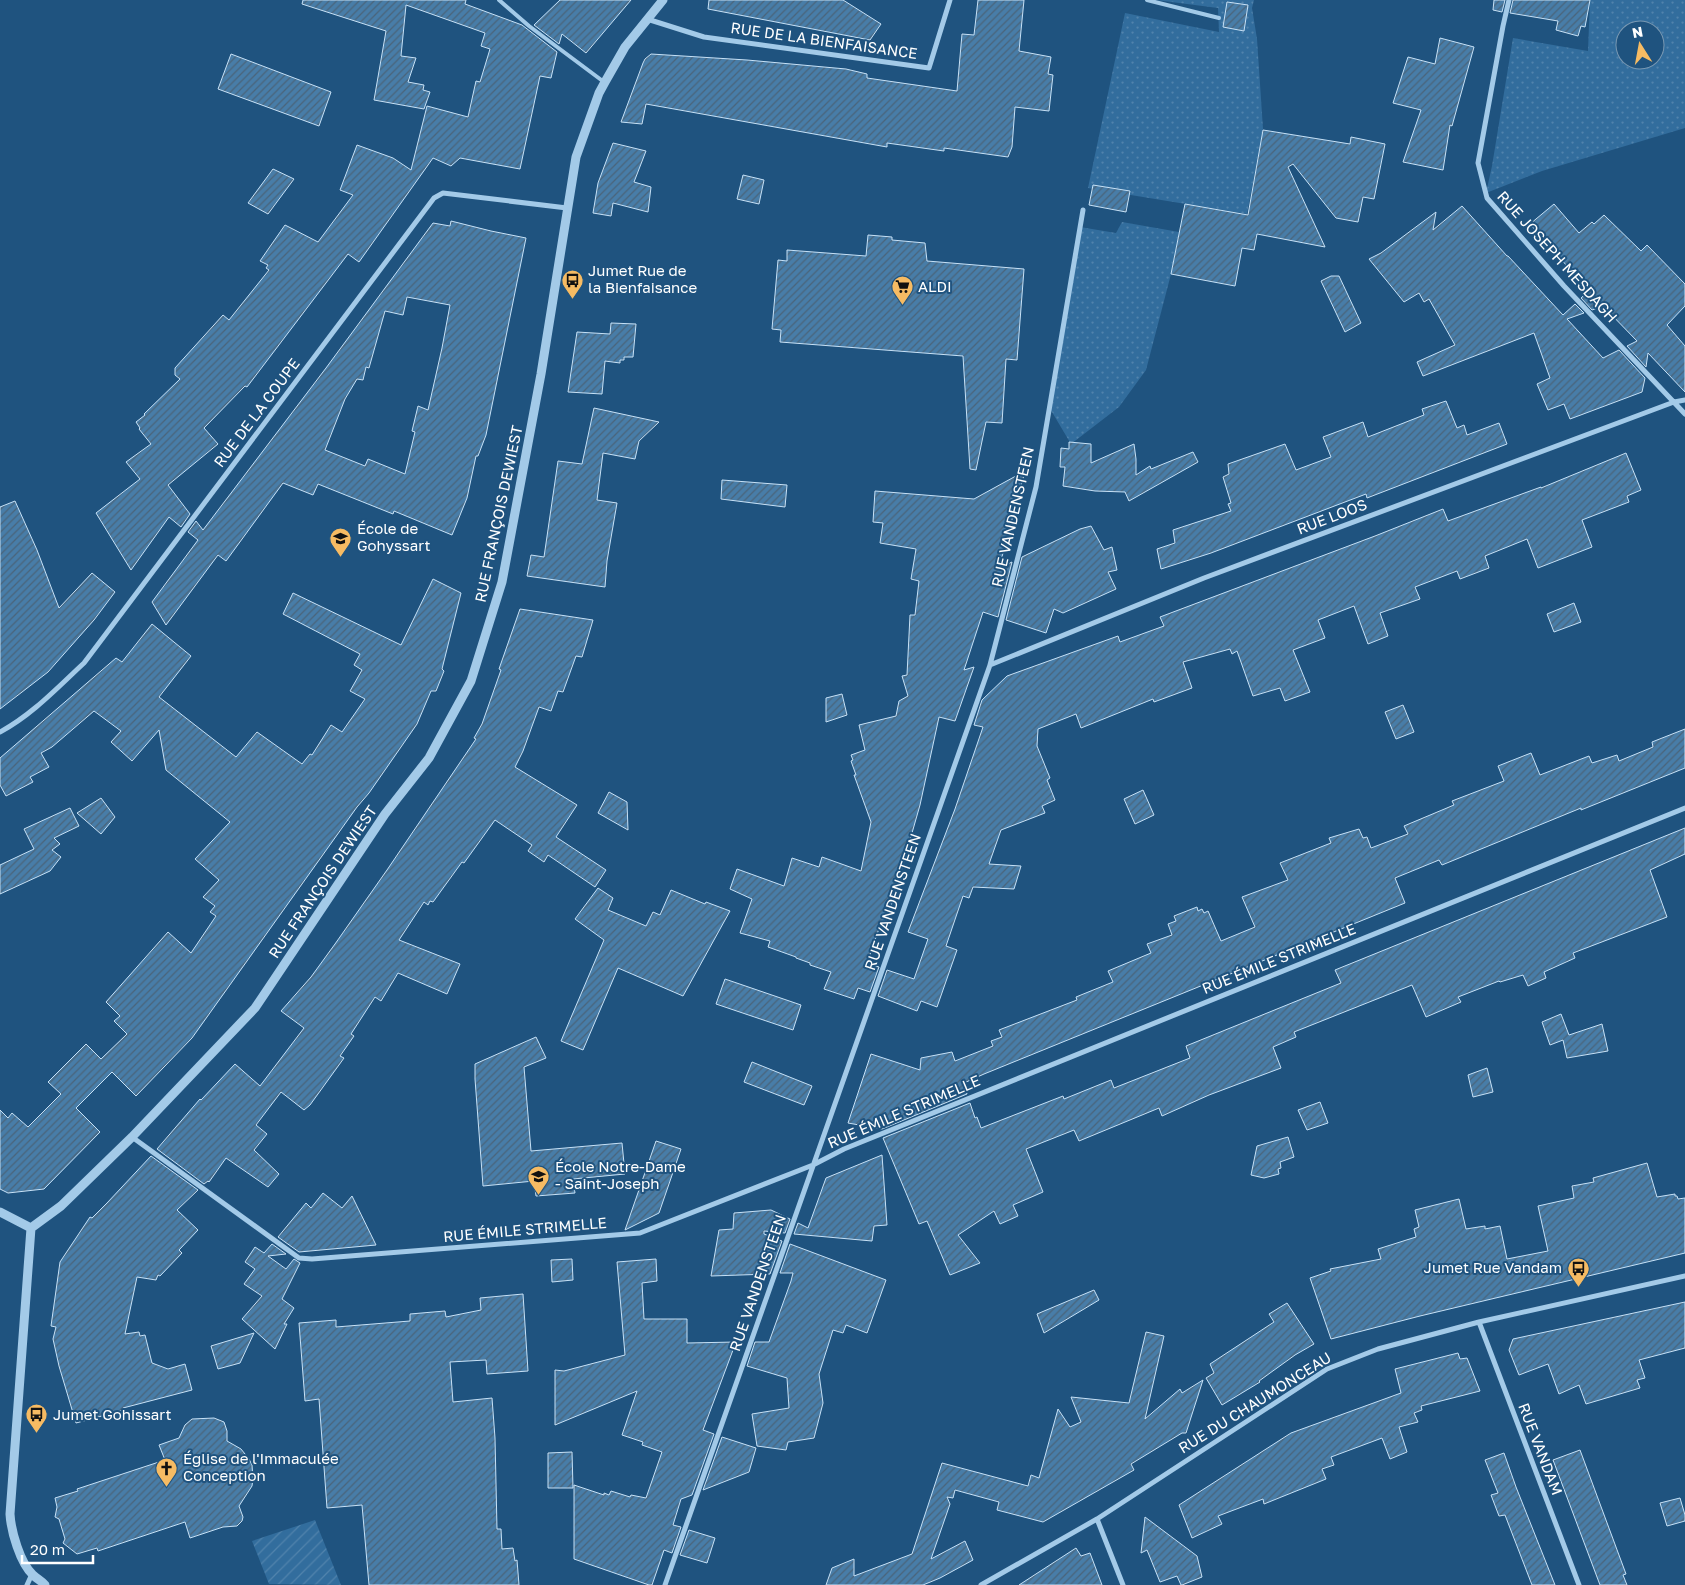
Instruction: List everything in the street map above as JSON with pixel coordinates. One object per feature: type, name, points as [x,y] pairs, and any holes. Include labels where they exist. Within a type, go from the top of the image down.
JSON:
[{"type":"street","name":"RUE FRANÇOIS DEWIEST","points":[[31,1228],[61,1206],[132,1137],[256,1008],[385,814],[429,758],[471,682],[502,582],[542,374],[576,156],[599,93],[605,82],[625,47],[663,0]]},
{"type":"street","name":"RUE DE LA BIENFAISANCE","points":[[647,20],[704,37],[929,68],[950,0]]},
{"type":"street","name":"RUE JOSEPH MESDAGH","points":[[1509,0],[1478,163],[1487,198],[1564,286],[1685,414]]},
{"type":"street","name":"RUE DE LA COUPE","points":[[0,732],[44,701],[84,663],[434,198],[443,193],[567,208]]},
{"type":"street","name":"RUE VANDENSTEEN","points":[[665,1585],[990,665],[1036,487],[1083,210]]},
{"type":"street","name":"RUE LOOS","points":[[990,665],[1204,578],[1674,402],[1685,400]]},
{"type":"street","name":"RUE ÉMILE STRIMELLE","points":[[132,1137],[299,1258],[312,1259],[640,1233],[813,1165],[844,1149],[1685,808]]},
{"type":"street","points":[[0,1212],[31,1228],[10,1514],[16,1543],[32,1574],[46,1585]]},
{"type":"street","name":"RUE DU CHAUMONCEAU","points":[[982,1585],[1098,1520],[1327,1369],[1378,1349],[1478,1322],[1685,1276]]},
{"type":"street","name":"RUE VANDAM","points":[[1478,1322],[1579,1585]]},
{"type":"street","points":[[1098,1520],[1123,1585]]},
{"type":"street","points":[[27,1585],[32,1574]]},
{"type":"lane","points":[[499,0],[529,26],[605,82]]},
{"type":"lane","points":[[1147,0],[1219,18]]},
{"type":"shaded area","points":[[1156,0],[1254,0],[1252,8],[1257,39],[1263,129],[1247,214],[1088,188],[1125,13],[1219,32],[1218,8]]},
{"type":"shaded area","points":[[1590,0],[1685,0],[1685,128],[1542,171],[1486,193],[1513,38],[1588,51]]},
{"type":"shaded area","points":[[1122,222],[1179,232],[1171,274],[1146,370],[1119,407],[1071,444],[1049,407],[1080,227],[1116,233]]},
{"type":"shaded area","points":[[315,1520],[341,1585],[269,1584],[252,1541]]},
{"type":"building","points":[[303,0],[466,0],[465,4],[522,25],[557,52],[551,78],[540,76],[520,169],[460,158],[451,166],[433,158],[359,262],[348,254],[247,387],[245,386],[204,428],[218,444],[168,485],[190,514],[181,527],[169,517],[131,570],[96,513],[140,479],[126,462],[151,444],[136,422],[180,379],[175,375],[175,368],[223,315],[229,320],[269,270],[266,268],[268,265],[260,261],[285,225],[318,242],[353,195],[340,190],[357,145],[393,158],[411,170],[427,106],[468,117],[476,81],[480,82],[490,49],[481,46],[485,33],[406,5],[401,56],[416,58],[408,82],[424,85],[423,90],[430,92],[424,109],[374,100],[386,31],[302,4]]},
{"type":"building","points":[[560,0],[631,0],[586,53],[562,34],[559,44],[534,25]]},
{"type":"building","points":[[709,0],[843,0],[881,24],[870,40],[708,9]]},
{"type":"building","points":[[978,0],[1024,0],[1019,51],[1051,57],[1048,74],[1053,75],[1049,111],[1015,107],[1012,147],[1008,157],[944,148],[944,151],[887,143],[887,147],[646,104],[642,124],[621,122],[643,63],[651,54],[846,69],[867,74],[867,78],[957,91],[962,34],[974,35]]},
{"type":"building","points":[[1494,0],[1505,0],[1502,12],[1493,10]]},
{"type":"building","points":[[1513,0],[1590,0],[1585,27],[1581,26],[1578,36],[1556,30],[1558,21],[1510,13]]},
{"type":"building","points":[[1227,2],[1248,5],[1244,31],[1223,27]]},
{"type":"building","points":[[1440,38],[1474,47],[1452,126],[1450,125],[1443,170],[1403,162],[1421,110],[1393,103],[1408,57],[1435,64]]},
{"type":"building","points":[[231,54],[331,92],[319,126],[218,89]]},
{"type":"building","points":[[1263,130],[1350,144],[1351,137],[1385,144],[1374,199],[1363,197],[1358,222],[1336,218],[1293,164],[1288,167],[1325,247],[1257,234],[1254,250],[1242,248],[1235,286],[1171,274],[1185,204],[1248,215]]},
{"type":"building","points":[[613,143],[646,151],[634,182],[651,187],[648,212],[613,203],[611,216],[593,213],[598,183]]},
{"type":"building","points":[[273,169],[294,179],[268,214],[248,203]]},
{"type":"building","points":[[743,175],[764,180],[759,204],[737,199]]},
{"type":"building","points":[[1093,185],[1130,191],[1126,212],[1089,205]]},
{"type":"building","points":[[1554,204],[1579,233],[1604,215],[1641,251],[1647,245],[1685,284],[1685,306],[1667,325],[1685,346],[1685,392],[1648,353],[1646,367],[1627,346],[1637,341],[1603,306],[1592,310],[1581,298],[1589,291],[1530,224]]},
{"type":"building","points":[[1462,206],[1563,315],[1575,304],[1584,313],[1567,319],[1603,358],[1619,350],[1645,378],[1642,392],[1570,419],[1564,404],[1548,410],[1537,384],[1550,378],[1534,333],[1423,376],[1417,362],[1455,345],[1429,299],[1424,302],[1419,293],[1404,302],[1369,259],[1381,253],[1436,212],[1433,230]]},
{"type":"building","points":[[451,221],[526,238],[486,435],[478,456],[476,456],[467,498],[452,535],[394,511],[393,514],[318,484],[313,495],[283,483],[226,561],[218,555],[166,625],[152,602],[198,540],[188,532],[196,521],[203,530],[433,223],[450,226]],"holes":[[[407,297],[450,305],[428,410],[418,406],[412,431],[415,432],[405,474],[368,459],[365,466],[325,450],[345,399],[357,379],[363,380],[366,367],[369,368],[385,311],[403,315]]]},
{"type":"building","name":"ALDI","points":[[868,235],[892,237],[892,240],[925,243],[927,261],[1024,269],[1017,360],[1006,359],[1002,423],[986,422],[976,470],[970,469],[963,356],[780,342],[781,330],[772,329],[778,260],[787,261],[787,250],[866,256]]},
{"type":"building","points":[[1331,276],[1339,276],[1361,323],[1345,332],[1321,281]]},
{"type":"building","points":[[611,323],[636,324],[633,357],[624,357],[624,360],[620,360],[620,363],[605,361],[602,394],[568,392],[577,332],[610,334]]},
{"type":"building","points":[[1446,401],[1457,428],[1464,425],[1467,435],[1499,423],[1507,444],[1367,498],[1366,494],[1211,553],[1161,569],[1157,549],[1175,543],[1173,530],[1231,511],[1228,504],[1231,503],[1223,477],[1229,474],[1228,464],[1285,444],[1296,470],[1331,457],[1323,437],[1363,422],[1368,437],[1424,415],[1422,409]]},
{"type":"building","points":[[594,408],[659,422],[639,441],[635,459],[603,453],[597,500],[617,503],[607,561],[605,587],[527,576],[531,555],[544,557],[558,461],[582,464]]},
{"type":"building","points":[[1069,442],[1091,444],[1091,463],[1134,444],[1136,475],[1150,466],[1151,469],[1193,452],[1198,462],[1129,501],[1125,492],[1095,491],[1063,486],[1065,467],[1060,467],[1061,448],[1069,449]]},
{"type":"building","points":[[1626,453],[1641,490],[1627,496],[1629,502],[1582,520],[1592,547],[1538,568],[1527,539],[1485,556],[1489,568],[1460,579],[1457,571],[1415,587],[1420,599],[1380,613],[1388,636],[1368,644],[1354,606],[1318,620],[1325,638],[1293,650],[1310,692],[1285,701],[1280,688],[1253,696],[1237,651],[1232,654],[1230,649],[1183,662],[1192,688],[1154,702],[1153,699],[1081,728],[1076,714],[1038,729],[1037,746],[1050,778],[1047,780],[1055,800],[1042,806],[1045,813],[1001,830],[989,864],[1021,866],[1014,889],[973,887],[969,898],[963,896],[946,946],[957,950],[937,1007],[921,1001],[917,1011],[878,996],[887,970],[914,979],[928,939],[908,932],[955,809],[983,727],[974,725],[982,700],[1007,676],[1118,636],[1120,642],[1164,626],[1160,617],[1443,509],[1448,521],[1541,488]]},
{"type":"building","points":[[1025,471],[999,568],[1012,562],[998,617],[983,612],[964,670],[974,667],[955,721],[939,717],[920,805],[886,924],[881,923],[867,963],[879,967],[870,992],[858,988],[854,999],[824,989],[831,972],[768,947],[770,941],[740,933],[752,899],[730,889],[737,869],[784,886],[792,858],[819,867],[822,857],[861,871],[871,822],[854,775],[856,775],[851,755],[865,750],[859,725],[896,716],[899,701],[908,696],[902,676],[907,675],[910,615],[915,615],[919,581],[911,579],[916,549],[880,543],[883,523],[873,522],[875,491],[974,499]]},
{"type":"building","points":[[722,480],[787,485],[785,507],[721,499]]},
{"type":"building","points":[[15,501],[37,550],[59,608],[92,573],[115,592],[94,620],[48,672],[0,709],[0,507]]},
{"type":"building","points":[[1091,526],[1104,550],[1112,547],[1117,570],[1108,572],[1116,589],[1063,613],[1054,609],[1046,633],[1006,620],[1022,557],[1080,529]]},
{"type":"building","points":[[433,579],[461,593],[442,669],[444,671],[436,691],[431,691],[417,724],[369,793],[357,807],[192,1038],[136,1096],[112,1072],[76,1108],[100,1132],[44,1189],[8,1193],[0,1189],[0,1110],[8,1118],[12,1113],[28,1127],[61,1094],[48,1082],[86,1044],[101,1059],[127,1034],[114,1021],[120,1016],[106,1002],[168,932],[191,953],[216,916],[210,912],[215,906],[203,897],[219,880],[195,859],[230,822],[166,770],[159,730],[132,761],[111,742],[121,731],[94,711],[52,747],[41,753],[49,767],[30,777],[33,782],[6,796],[0,785],[0,758],[116,658],[122,662],[152,624],[191,656],[159,697],[236,757],[257,732],[302,764],[310,754],[312,755],[331,725],[342,732],[365,699],[350,691],[362,670],[354,665],[360,654],[283,614],[293,593],[401,645]]},
{"type":"building","points":[[1574,603],[1581,622],[1554,632],[1547,614]]},
{"type":"building","points":[[520,609],[593,620],[582,657],[576,656],[563,692],[558,691],[551,711],[539,707],[515,767],[577,805],[556,837],[606,870],[595,887],[548,855],[544,862],[528,851],[532,845],[495,820],[433,902],[430,901],[428,905],[424,902],[399,940],[460,964],[447,994],[398,973],[381,1001],[375,997],[351,1034],[354,1036],[340,1056],[344,1058],[310,1105],[304,1110],[281,1092],[256,1125],[267,1134],[254,1150],[279,1174],[268,1187],[226,1158],[209,1182],[204,1184],[157,1149],[200,1099],[235,1064],[260,1086],[304,1028],[281,1011],[311,977],[335,944],[476,739],[474,738],[482,724]]},
{"type":"building","points":[[842,694],[847,715],[826,722],[826,698]]},
{"type":"building","points":[[1403,705],[1414,732],[1396,739],[1385,712]]},
{"type":"building","points":[[1685,729],[1685,768],[1442,865],[1439,860],[1395,878],[1405,903],[984,1074],[964,1083],[967,1094],[882,1129],[848,1123],[871,1054],[920,1070],[921,1058],[952,1052],[955,1061],[993,1046],[991,1041],[1002,1037],[999,1030],[1077,1000],[1076,997],[1113,982],[1108,971],[1151,953],[1147,944],[1172,935],[1168,924],[1176,921],[1174,916],[1197,907],[1198,911],[1202,909],[1204,913],[1208,911],[1221,941],[1255,927],[1242,897],[1288,880],[1280,863],[1331,843],[1329,838],[1359,829],[1363,838],[1367,837],[1371,848],[1408,834],[1404,826],[1454,805],[1452,801],[1504,781],[1498,766],[1531,753],[1540,775],[1589,756],[1592,763],[1617,755],[1619,761],[1653,747],[1652,742]]},
{"type":"building","points":[[1143,790],[1154,815],[1135,824],[1124,799]]},
{"type":"building","points":[[609,792],[627,802],[628,830],[598,813]]},
{"type":"building","points":[[101,798],[115,817],[101,834],[77,813]]},
{"type":"building","points":[[70,808],[79,826],[54,838],[60,844],[52,850],[61,857],[50,871],[0,894],[0,865],[34,849],[24,829]]},
{"type":"building","points":[[1685,828],[1685,854],[1650,870],[1667,917],[1573,953],[1575,958],[1544,972],[1546,978],[1528,986],[1523,975],[1499,981],[1458,997],[1461,1002],[1426,1017],[1412,985],[1294,1032],[1296,1037],[1273,1047],[1281,1068],[1209,1095],[1162,1116],[1159,1108],[1079,1141],[1074,1130],[1026,1149],[1043,1192],[1013,1205],[1018,1216],[1000,1224],[994,1211],[958,1235],[980,1263],[950,1275],[927,1221],[919,1224],[883,1138],[970,1103],[981,1128],[1063,1096],[1064,1099],[1111,1080],[1114,1088],[1190,1058],[1186,1046],[1341,983],[1335,970]]},
{"type":"building","points":[[598,888],[613,898],[608,910],[646,926],[653,912],[660,915],[671,890],[705,904],[706,902],[730,911],[683,996],[618,968],[583,1050],[561,1041],[604,940],[575,919]]},
{"type":"building","points":[[725,979],[801,1005],[793,1030],[716,1004]]},
{"type":"building","points":[[1561,1014],[1569,1035],[1602,1024],[1608,1051],[1567,1058],[1563,1040],[1550,1045],[1542,1022]]},
{"type":"building","points":[[536,1037],[546,1058],[524,1067],[531,1151],[622,1143],[625,1174],[573,1179],[575,1193],[536,1196],[534,1181],[483,1186],[475,1064]]},
{"type":"building","points":[[752,1062],[812,1086],[804,1105],[744,1082]]},
{"type":"building","points":[[1487,1068],[1493,1092],[1473,1097],[1468,1075]]},
{"type":"building","points":[[1320,1102],[1328,1123],[1307,1130],[1298,1110]]},
{"type":"building","points":[[1288,1137],[1294,1157],[1280,1162],[1279,1174],[1264,1178],[1251,1175],[1257,1146]]},
{"type":"building","points":[[656,1141],[681,1149],[659,1213],[625,1230]]},
{"type":"building","points":[[882,1155],[887,1225],[874,1226],[872,1241],[794,1234],[798,1223],[808,1228],[826,1178]]},
{"type":"building","points":[[151,1156],[198,1190],[177,1210],[198,1230],[179,1250],[182,1253],[160,1276],[158,1275],[156,1280],[137,1277],[125,1334],[139,1332],[140,1336],[145,1335],[152,1363],[168,1369],[185,1364],[192,1390],[123,1408],[124,1410],[76,1423],[53,1339],[56,1327],[51,1326],[60,1262],[90,1217],[92,1218],[107,1203]]},
{"type":"building","points":[[1647,1163],[1657,1197],[1675,1194],[1678,1199],[1685,1198],[1685,1253],[1331,1339],[1310,1278],[1331,1271],[1330,1269],[1381,1259],[1378,1249],[1416,1237],[1414,1229],[1419,1227],[1415,1210],[1459,1199],[1466,1229],[1485,1226],[1485,1229],[1500,1226],[1507,1259],[1548,1251],[1538,1206],[1574,1198],[1572,1186],[1594,1182],[1593,1178]]},
{"type":"building","points":[[323,1193],[342,1208],[352,1196],[376,1245],[299,1252],[278,1237],[306,1203],[311,1208]]},
{"type":"building","points":[[771,1210],[790,1219],[785,1233],[764,1231],[764,1234],[782,1241],[770,1274],[711,1276],[719,1230],[733,1229],[734,1213]]},
{"type":"building","points":[[272,1244],[286,1254],[268,1256],[286,1269],[294,1259],[300,1263],[282,1299],[294,1308],[284,1324],[287,1324],[275,1349],[242,1319],[262,1296],[244,1284],[255,1269],[245,1262],[255,1247],[264,1253]]},
{"type":"building","points":[[790,1244],[886,1280],[867,1333],[846,1325],[843,1333],[833,1330],[819,1374],[823,1403],[814,1438],[788,1442],[786,1450],[757,1446],[752,1414],[789,1408],[787,1378],[747,1366],[755,1342],[769,1342],[791,1281],[793,1273],[780,1273]]},
{"type":"building","points":[[572,1259],[573,1280],[552,1282],[551,1260]]},
{"type":"building","points":[[656,1259],[657,1281],[642,1283],[644,1319],[687,1319],[687,1343],[736,1342],[703,1430],[714,1434],[692,1495],[681,1499],[673,1525],[681,1527],[672,1553],[664,1550],[652,1585],[649,1585],[574,1559],[574,1485],[604,1495],[604,1493],[609,1495],[611,1491],[630,1497],[631,1495],[646,1498],[662,1452],[642,1445],[643,1442],[622,1435],[637,1391],[555,1425],[555,1370],[564,1371],[625,1355],[617,1262]]},
{"type":"building","points":[[1094,1290],[1099,1300],[1044,1333],[1037,1314]]},
{"type":"building","points":[[523,1294],[528,1371],[487,1374],[486,1360],[450,1362],[453,1402],[492,1398],[497,1529],[501,1529],[502,1549],[513,1548],[515,1561],[517,1560],[519,1585],[369,1585],[362,1505],[327,1508],[319,1399],[305,1401],[299,1323],[336,1320],[336,1327],[410,1321],[410,1314],[445,1311],[446,1317],[481,1310],[480,1298]]},
{"type":"building","points":[[1685,1302],[1685,1348],[1639,1360],[1645,1378],[1637,1380],[1640,1388],[1586,1404],[1579,1385],[1559,1394],[1548,1364],[1519,1375],[1509,1350],[1513,1339]]},
{"type":"building","points":[[1287,1303],[1314,1344],[1295,1355],[1260,1382],[1222,1405],[1206,1378],[1214,1373],[1210,1364],[1274,1322],[1269,1314]]},
{"type":"building","points":[[1146,1332],[1164,1336],[1145,1419],[1180,1389],[1182,1393],[1203,1380],[1186,1433],[1182,1433],[1131,1464],[1134,1470],[1043,1522],[997,1510],[999,1502],[955,1490],[953,1498],[947,1497],[950,1504],[931,1559],[965,1541],[973,1560],[940,1578],[923,1585],[826,1585],[832,1568],[854,1559],[854,1576],[912,1554],[942,1463],[1028,1486],[1031,1475],[1039,1478],[1058,1409],[1070,1427],[1081,1422],[1071,1397],[1129,1403]]},
{"type":"building","points":[[254,1333],[240,1363],[218,1369],[211,1346]]},
{"type":"building","points":[[1458,1353],[1460,1359],[1467,1358],[1480,1391],[1421,1406],[1422,1410],[1414,1413],[1418,1422],[1399,1427],[1407,1452],[1390,1459],[1382,1438],[1331,1457],[1334,1465],[1322,1469],[1326,1479],[1264,1504],[1263,1499],[1218,1516],[1222,1524],[1192,1538],[1179,1505],[1291,1433],[1401,1393],[1395,1369]]},
{"type":"building","name":"Église de l'Immaculée Conception","points":[[214,1418],[224,1422],[227,1431],[227,1441],[241,1449],[252,1465],[252,1486],[239,1506],[243,1517],[237,1526],[223,1527],[190,1538],[185,1522],[98,1551],[97,1548],[77,1554],[63,1543],[65,1539],[59,1519],[55,1517],[57,1507],[55,1498],[165,1460],[159,1445],[179,1438],[185,1425],[192,1419]]},
{"type":"building","points":[[722,1437],[756,1448],[749,1472],[703,1490]]},
{"type":"building","points":[[1580,1450],[1626,1574],[1623,1575],[1627,1585],[1600,1585],[1553,1460]]},
{"type":"building","points":[[572,1452],[573,1488],[548,1488],[548,1453]]},
{"type":"building","points":[[1504,1453],[1555,1585],[1532,1585],[1505,1515],[1499,1516],[1491,1495],[1498,1493],[1485,1460]]},
{"type":"building","points":[[1680,1498],[1685,1521],[1667,1526],[1660,1503]]},
{"type":"building","points":[[1145,1517],[1197,1556],[1202,1577],[1182,1585],[1177,1576],[1160,1582],[1147,1550],[1141,1553]]},
{"type":"building","points":[[689,1530],[715,1538],[707,1563],[680,1555]]},
{"type":"building","points":[[1076,1548],[1081,1556],[1090,1553],[1102,1585],[1019,1585]]},
{"type":"place","name":"Jumet Rue de la Bienfaisance","points":[[572,299]]},
{"type":"place","name":"ALDI","points":[[902,306]]},
{"type":"place","name":"École de Gohyssart","points":[[341,557]]},
{"type":"place","name":"École Notre-Dame - Saint-Joseph","points":[[539,1195]]},
{"type":"place","name":"Jumet Rue Vandam","points":[[1578,1287]]},
{"type":"place","name":"Jumet Gohissart","points":[[37,1434]]},
{"type":"place","name":"Église de l'Immaculée Conception","points":[[167,1487]]}]
